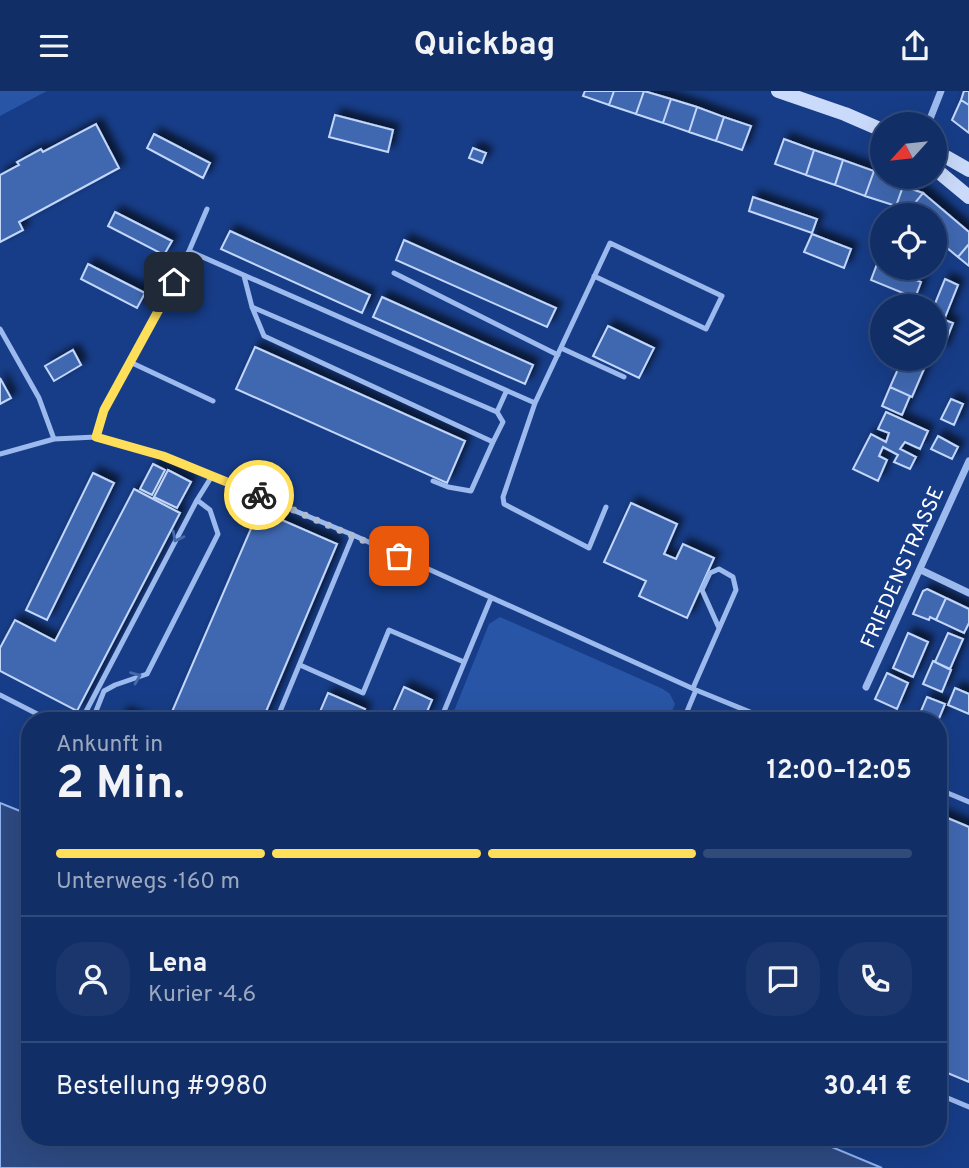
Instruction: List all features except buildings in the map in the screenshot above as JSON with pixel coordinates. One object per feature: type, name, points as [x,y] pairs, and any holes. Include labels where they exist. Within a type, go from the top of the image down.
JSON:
[{"type":"main road","points":[[778,91],[870,125]]},
{"type":"main road","points":[[947,157],[969,170]]},
{"type":"main road","points":[[947,179],[969,197]]},
{"type":"street","points":[[933,112],[941,91]]},
{"type":"street","name":"FRIEDENSTRASSE","points":[[866,687],[969,461]]},
{"type":"street","points":[[921,570],[969,593]]},
{"type":"lane","points":[[96,437],[103,413],[189,251],[207,209]]},
{"type":"lane","points":[[594,275],[706,329],[722,296],[610,243],[594,275],[535,403],[503,497],[503,504],[589,548],[606,507]]},
{"type":"lane","points":[[189,251],[535,403]]},
{"type":"lane","points":[[394,273],[558,355]]},
{"type":"lane","points":[[244,276],[252,307],[264,336],[493,442]]},
{"type":"lane","points":[[252,307],[497,412],[503,422],[471,491],[447,487],[433,481]]},
{"type":"lane","points":[[0,329],[43,406],[54,439]]},
{"type":"lane","points":[[561,348],[624,377]]},
{"type":"lane","points":[[130,362],[213,401]]},
{"type":"lane","points":[[497,412],[506,392]]},
{"type":"lane","points":[[0,454],[54,439],[96,437],[163,456],[353,535],[750,712]]},
{"type":"lane","points":[[85,712],[212,476]]},
{"type":"lane","points":[[96,712],[104,691],[115,684],[147,674],[218,534],[210,510],[197,500]]},
{"type":"lane","points":[[280,712],[353,535]]},
{"type":"lane","points":[[686,712],[736,590],[733,577],[719,569],[710,573],[702,590],[719,628]]},
{"type":"lane","points":[[444,712],[491,598]]},
{"type":"lane","points":[[300,665],[363,693],[389,630],[464,662]]},
{"type":"lane","points":[[0,695],[33,712]]},
{"type":"lane","points":[[947,793],[969,802]]},
{"type":"lane","points":[[947,1098],[969,1107]]},
{"type":"shaded area","points":[[0,91],[47,91],[0,116]]},
{"type":"shaded area","points":[[500,617],[663,689],[670,694],[675,704],[672,712],[454,712],[489,624]]},
{"type":"shaded area","points":[[0,803],[21,811],[21,1146],[829,1146],[882,1168],[0,1168]]},
{"type":"way so far","points":[[259,495],[399,556]]},
{"type":"route","points":[[174,282],[104,410],[96,437],[163,456],[259,495]]}]
